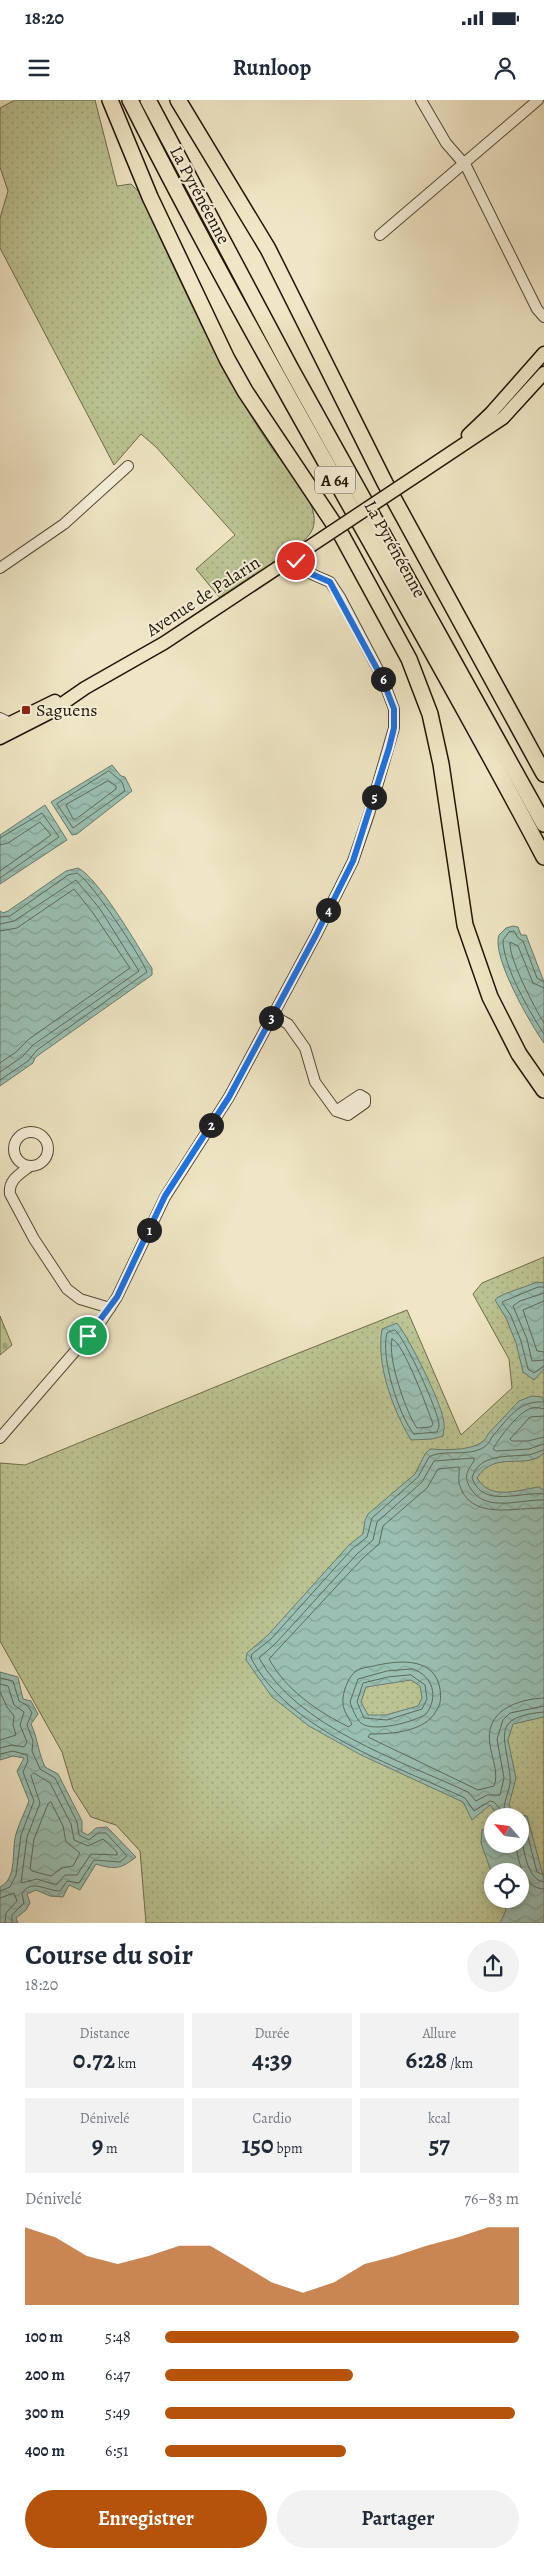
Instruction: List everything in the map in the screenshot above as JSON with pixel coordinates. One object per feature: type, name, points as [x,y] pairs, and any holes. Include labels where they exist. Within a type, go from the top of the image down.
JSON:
[{"type":"highway","points":[[110,100],[150,197],[228,359],[250,399],[342,536],[408,659],[430,714],[441,764],[465,925],[490,997],[519,1054],[544,1090]]},
{"type":"highway","name":"La Pyrénéenne","points":[[130,100],[272,368],[544,857]]},
{"type":"highway","name":"La Pyrénéenne","points":[[148,100],[291,369],[544,824]]},
{"type":"highway","points":[[178,100],[268,249],[376,466],[544,774]]},
{"type":"main road","name":"Avenue de Palarin","points":[[444,457],[491,413],[544,352]]},
{"type":"main road","name":"Avenue de Palarin","points":[[2,728],[49,713],[85,688],[164,644],[503,418],[544,373]]},
{"type":"street","points":[[421,100],[434,124],[464,164],[537,309],[544,317]]},
{"type":"street","points":[[380,235],[538,100]]},
{"type":"street","points":[[537,309],[544,299]]},
{"type":"street","points":[[0,568],[64,524],[128,466]]},
{"type":"street","points":[[0,1438],[110,1308],[165,1196],[229,1097],[353,861],[369,814],[394,728],[394,709],[382,678],[330,582],[307,572],[293,557]]},
{"type":"street","points":[[272,1015],[288,1024],[305,1048],[315,1082],[336,1111]]},
{"type":"street","points":[[30,1166],[11,1181],[9,1187],[10,1194],[34,1239],[74,1295],[110,1308]]},
{"type":"green space","points":[[15,100],[95,100],[117,186],[131,184],[139,192],[199,321],[232,383],[269,444],[299,484],[312,507],[313,528],[299,546],[272,566],[220,598],[196,569],[235,535],[156,447],[141,434],[114,465],[0,248],[0,218],[8,191],[0,167],[0,108]]},
{"type":"green space","points":[[544,1257],[544,1923],[146,1923],[140,1851],[116,1825],[91,1817],[73,1789],[62,1752],[0,1641],[0,1463],[25,1465],[407,1310],[461,1435],[512,1388],[509,1359],[473,1294],[482,1283]]},
{"type":"green space","points":[[0,1316],[12,1345],[0,1355]]},
{"type":"water","points":[[112,765],[121,776],[125,777],[132,791],[77,834],[72,835],[51,802]]},
{"type":"water","points":[[45,805],[67,840],[0,884],[0,835]]},
{"type":"water","points":[[78,868],[95,884],[115,910],[152,968],[152,975],[40,1054],[33,1063],[0,1086],[0,911],[3,913],[8,911],[66,871]]},
{"type":"water","points":[[518,927],[521,935],[526,935],[544,982],[544,1043],[514,990],[501,958],[498,945],[499,935],[506,928]]},
{"type":"water","points":[[536,1282],[544,1283],[544,1369],[534,1380],[523,1372],[516,1343],[506,1318],[495,1300],[502,1295]]},
{"type":"water","points":[[397,1323],[417,1357],[438,1403],[444,1426],[443,1436],[432,1439],[411,1440],[392,1401],[381,1357],[381,1343],[382,1329]]},
{"type":"water","points":[[532,1396],[542,1397],[544,1402],[544,1453],[537,1458],[529,1460],[493,1464],[484,1469],[477,1478],[490,1490],[497,1492],[513,1492],[539,1487],[544,1490],[544,1717],[513,1724],[508,1740],[516,1778],[509,1805],[511,1808],[492,1808],[490,1805],[484,1808],[472,1820],[463,1802],[361,1755],[309,1726],[272,1697],[246,1660],[247,1653],[268,1635],[349,1545],[363,1534],[368,1514],[415,1474],[425,1454],[430,1449],[445,1450],[471,1447],[479,1444],[519,1401]],"holes":[[[411,1680],[420,1686],[422,1698],[418,1706],[386,1715],[368,1715],[361,1702],[366,1687]]]},
{"type":"water","points":[[0,1672],[18,1677],[23,1699],[31,1701],[38,1714],[31,1724],[45,1767],[58,1774],[82,1821],[82,1832],[88,1835],[96,1828],[107,1827],[136,1857],[122,1866],[113,1868],[96,1864],[80,1890],[69,1885],[63,1897],[50,1896],[36,1890],[27,1894],[30,1903],[26,1910],[16,1918],[18,1923],[0,1923],[0,1887],[6,1883],[12,1871],[16,1834],[29,1801],[17,1771],[24,1758],[13,1756],[0,1760]]},
{"type":"water","points":[[529,1823],[544,1879],[544,1923],[500,1923],[505,1908],[529,1908],[529,1863],[488,1863],[485,1853],[529,1853]]},
{"type":"water","points":[[484,1829],[484,1851],[481,1843],[482,1830]]},
{"type":"place","name":"Saguens","points":[[26,710]]},
{"type":"route","points":[[88,1336],[102,1320],[117,1297],[165,1196],[229,1097],[316,935],[353,861],[389,748],[394,728],[394,709],[382,678],[330,582],[307,572],[296,561]]}]
